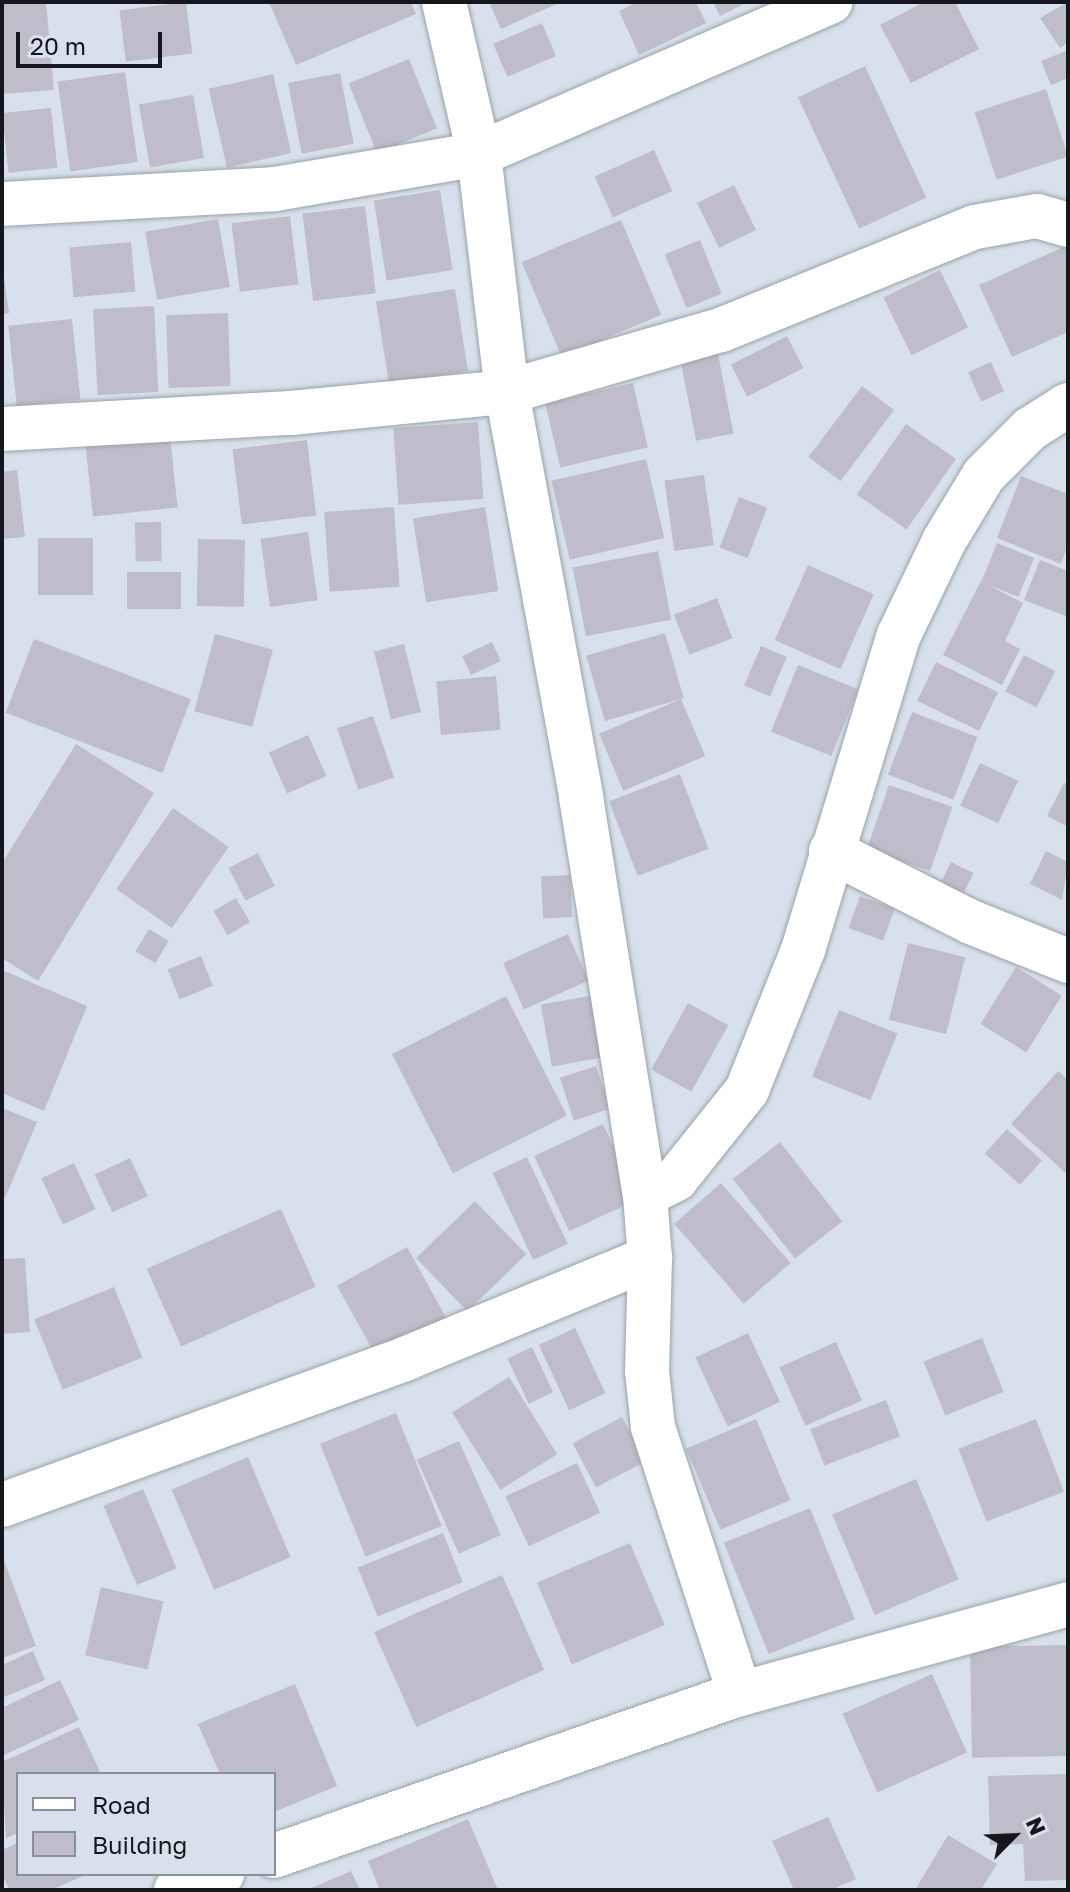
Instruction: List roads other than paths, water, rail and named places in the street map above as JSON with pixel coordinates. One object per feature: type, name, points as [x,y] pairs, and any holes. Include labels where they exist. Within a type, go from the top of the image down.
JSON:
[{"type":"street","points":[[444,2],[479,154],[507,392],[586,828],[645,1195],[650,1258],[647,1371],[653,1427],[740,1694]]},
{"type":"street","points":[[2,204],[275,189],[479,154],[831,2]]},
{"type":"street","points":[[2,429],[291,413],[507,392],[721,330],[975,227],[1037,216],[1068,225]]},
{"type":"street","points":[[645,1195],[676,1179],[747,1090],[803,950],[899,635],[944,541],[984,475],[1030,429],[1068,405]]},
{"type":"street","points":[[831,851],[971,922],[1068,961]]},
{"type":"street","points":[[2,1505],[407,1358],[650,1258]]},
{"type":"street","points":[[276,1855],[740,1694],[1068,1604]]},
{"type":"street","points":[[176,1890],[216,1876]]}]
